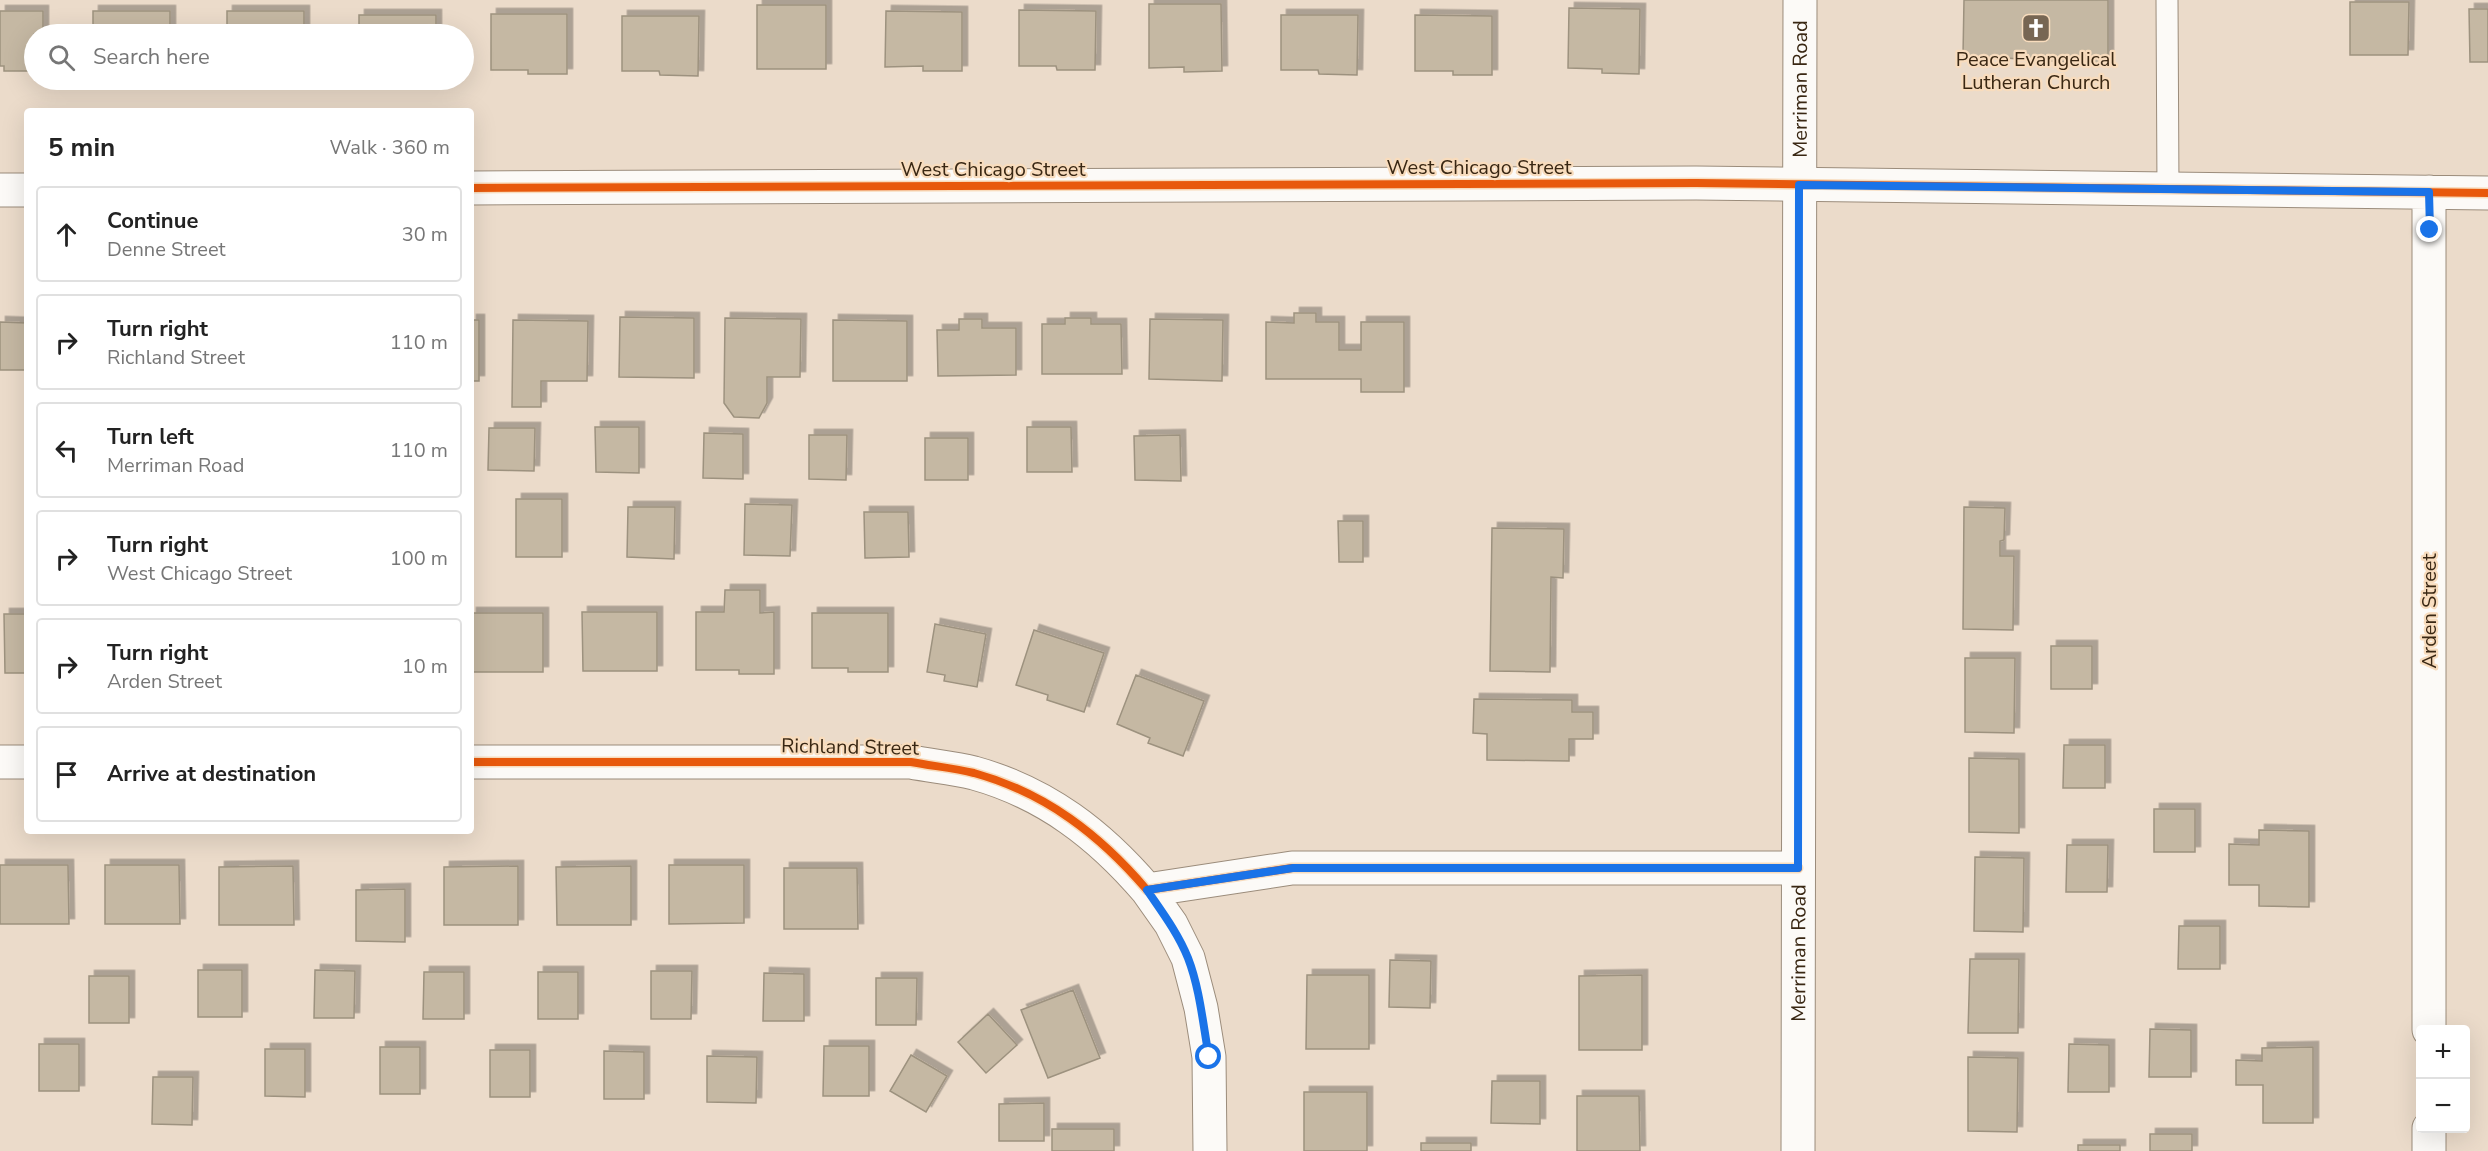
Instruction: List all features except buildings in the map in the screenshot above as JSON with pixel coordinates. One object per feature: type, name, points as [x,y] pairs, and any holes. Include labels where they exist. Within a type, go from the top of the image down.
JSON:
[{"type":"street","name":"Merriman Road","points":[[1798,1151],[1800,0]]},
{"type":"street","name":"West Chicago Street","points":[[474,188],[1684,183],[2488,193]]},
{"type":"street","points":[[0,190],[24,190]]},
{"type":"street","name":"Arden Street","points":[[2429,192],[2429,1025]]},
{"type":"street","points":[[0,762],[24,762]]},
{"type":"street","name":"Richland Street","points":[[474,762],[911,762],[974,773],[1010,785],[1053,807],[1097,837],[1124,863],[1171,924],[1188,958],[1201,1008],[1209,1057],[1209,1151]]},
{"type":"street","points":[[1147,890],[1293,868],[1798,868]]},
{"type":"street","points":[[2429,1133],[2429,1151]]},
{"type":"lane","points":[[2167,0],[2168,189]]},
{"type":"cycle path","points":[[474,188],[1696,183],[2488,193]]},
{"type":"cycle path","points":[[474,762],[911,762],[959,770],[974,773],[1025,792],[1070,818],[1110,851],[1147,890],[1292,868],[1798,868]]},
{"type":"place","name":"Peace Evangelical Lutheran Church","points":[[2036,28]]},
{"type":"route","points":[[1209,1057],[1201,1008],[1188,958],[1171,924],[1147,890],[1293,868],[1798,868],[1799,185],[2429,192],[2430,230]]}]
